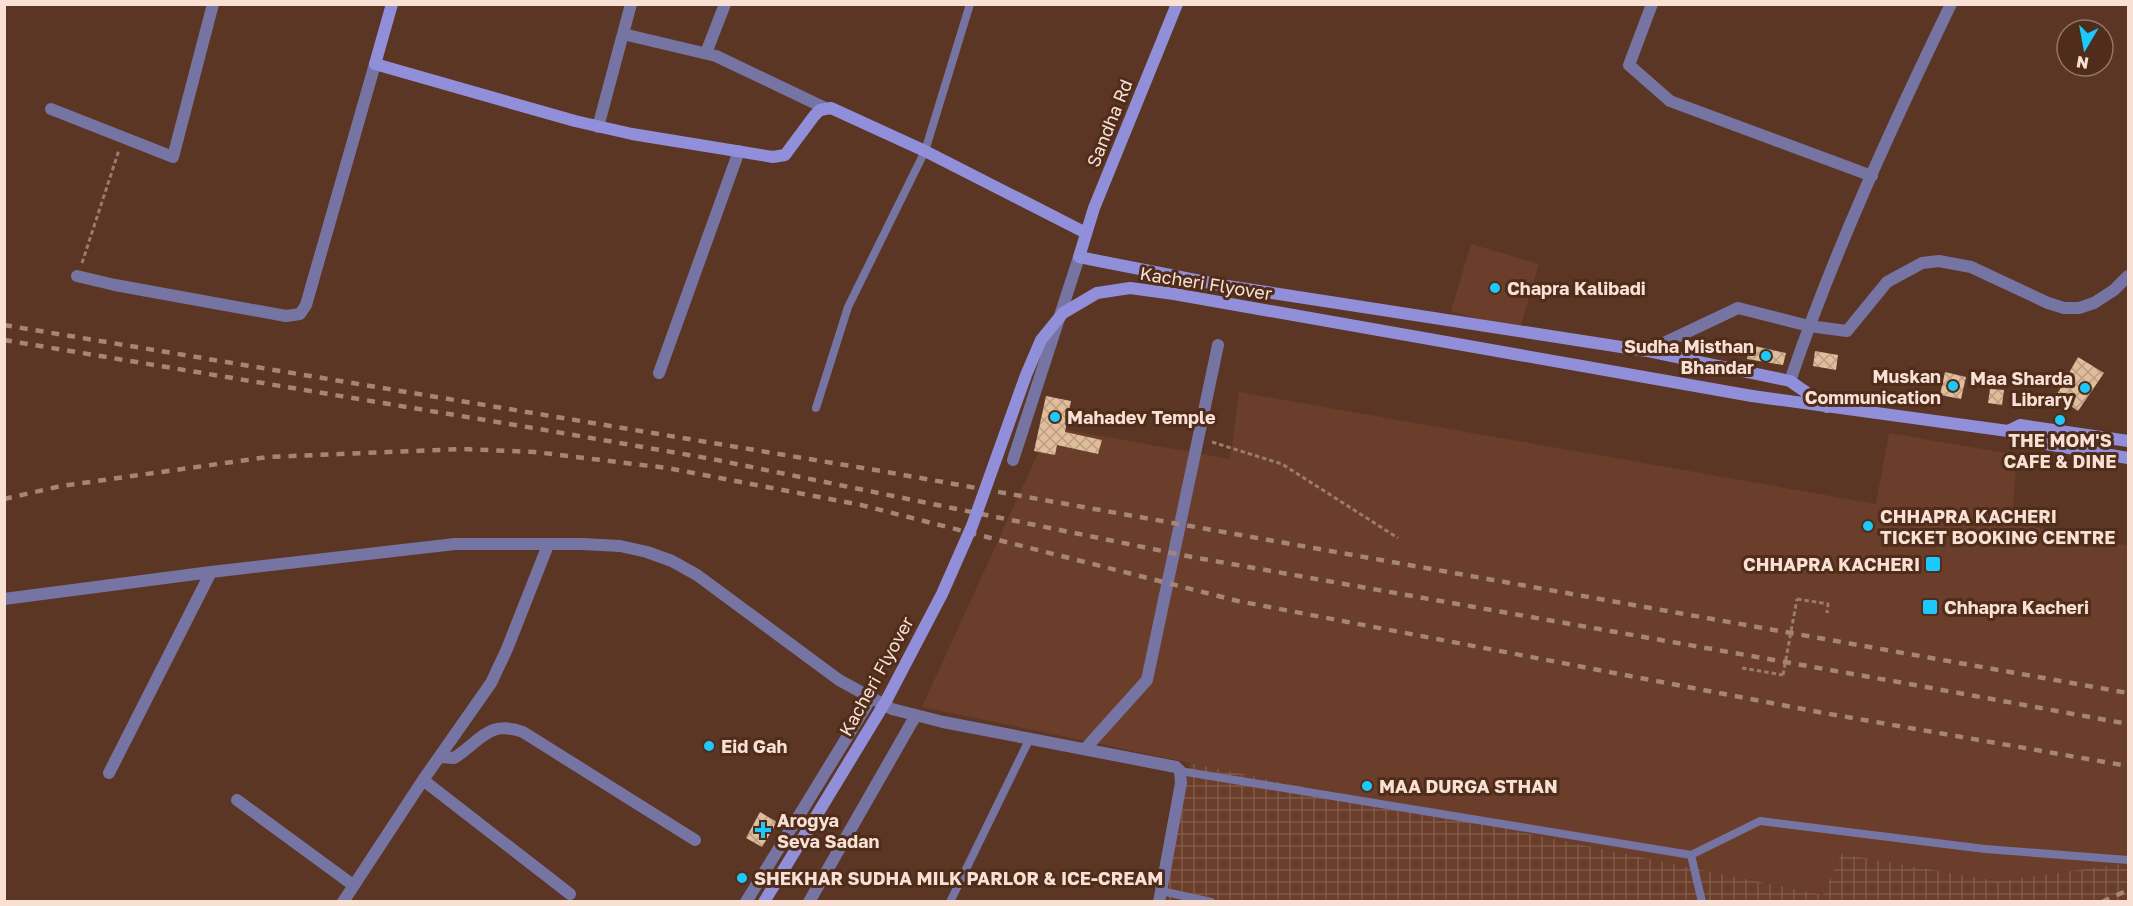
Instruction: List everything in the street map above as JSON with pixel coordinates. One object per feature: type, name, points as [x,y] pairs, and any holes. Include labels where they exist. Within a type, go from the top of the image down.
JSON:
[{"type":"street","points":[[51,109],[173,157],[213,4]]},
{"type":"street","points":[[77,276],[114,285],[286,316],[300,314],[306,305],[392,4]]},
{"type":"street","points":[[598,127],[631,4]]},
{"type":"street","points":[[706,53],[725,4]]},
{"type":"street","name":"Sandha Rd","points":[[1079,257],[1094,208],[1178,4]]},
{"type":"street","points":[[1652,4],[1629,65],[1670,100],[1872,176]]},
{"type":"street","points":[[1790,381],[1809,326],[1901,108],[1951,4]]},
{"type":"street","points":[[623,34],[717,56],[825,108],[839,110],[925,151],[1086,233]]},
{"type":"street","points":[[375,64],[598,127],[774,157],[785,155],[814,116],[825,108]]},
{"type":"street","points":[[659,373],[739,151]]},
{"type":"street","points":[[1013,460],[1079,257],[1221,285],[1647,351],[1790,381],[1827,407]]},
{"type":"street","points":[[1647,351],[1738,309],[1809,326],[1847,331],[1887,282],[1922,263],[1939,261],[1971,267],[2048,303],[2064,308],[2079,308],[2094,303],[2114,290],[2128,276]]},
{"type":"street","name":"Kacheri Flyover","points":[[764,902],[886,701],[942,594],[972,526],[1026,375],[1041,340],[1063,313],[1097,293],[1130,288],[1174,294],[1752,396],[2008,431]]},
{"type":"street","points":[[1085,749],[1147,680],[1218,345]]},
{"type":"street","points":[[2128,441],[2020,425],[2008,431],[2017,439],[2128,458]]},
{"type":"street","points":[[4,599],[454,544],[620,546],[647,552],[672,561],[697,575],[839,680],[892,709],[1171,766],[1180,771],[1181,783],[1160,896]]},
{"type":"street","points":[[343,902],[352,885],[491,683],[507,649],[548,545]]},
{"type":"street","points":[[109,773],[211,572]]},
{"type":"street","points":[[746,902],[871,698]]},
{"type":"street","points":[[809,902],[916,715]]},
{"type":"street","points":[[439,757],[454,758],[495,728],[509,727],[524,732],[695,840]]},
{"type":"street","points":[[423,780],[570,894]]},
{"type":"street","points":[[237,800],[352,885]]},
{"type":"lane","points":[[816,408],[848,307],[925,151],[970,4]]},
{"type":"lane","points":[[950,902],[1030,738]]},
{"type":"lane","points":[[1180,771],[1691,855],[1760,821],[1985,849],[2128,860]]},
{"type":"lane","points":[[1691,855],[1702,902]]},
{"type":"lane","points":[[1160,896],[1211,902]]},
{"type":"path","points":[[77,276],[123,138]]},
{"type":"path","points":[[1198,438],[1282,464],[1398,538]]},
{"type":"path","points":[[1742,668],[1783,675],[1797,599],[1828,604],[1827,614]]},
{"type":"shaded area","name":"Chapra Kalibadi","points":[[1471,244],[1539,264],[1519,331],[1451,311]]},
{"type":"shaded area","points":[[1239,392],[1876,504],[1889,433],[2017,455],[2012,522],[2128,546],[2128,863],[1998,881],[1841,854],[1824,895],[922,707],[1050,427],[1230,459]]},
{"type":"shaded area","points":[[1190,763],[1823,895],[1841,854],[1998,881],[2128,863],[2128,902],[1163,902]]},
{"type":"building","name":"Sudha Misthan Bhandar","points":[[1750,345],[1786,353],[1783,365],[1747,359]]},
{"type":"building","points":[[1815,351],[1838,355],[1836,370],[1813,366]]},
{"type":"building","points":[[2078,357],[2104,373],[2078,411],[2056,396]]},
{"type":"building","name":"Muskan Communication","points":[[1945,372],[1966,377],[1961,399],[1940,395]]},
{"type":"building","points":[[1990,389],[2004,390],[2002,405],[1988,403]]},
{"type":"building","name":"Mahadev Temple","points":[[1046,396],[1071,401],[1065,432],[1102,440],[1098,454],[1057,445],[1055,455],[1034,451]]},
{"type":"building","points":[[760,812],[777,822],[762,847],[746,838]]},
{"type":"railway","points":[[4,325],[881,471],[2128,693]]},
{"type":"railway","points":[[4,340],[712,459],[1192,557],[2128,724]]},
{"type":"railway","points":[[4,499],[61,486],[268,457],[462,449],[535,452],[667,468],[861,505],[1238,601],[1824,713],[2128,766]]},
{"type":"railway","points":[[2102,902],[2128,890]]},
{"type":"place","name":"Chapra Kalibadi","points":[[1495,288]]},
{"type":"place","name":"Sudha Misthan Bhandar","points":[[1766,356]]},
{"type":"place","name":"Muskan Communication","points":[[1953,386]]},
{"type":"place","name":"Maa Sharda Library","points":[[2085,388]]},
{"type":"place","name":"Mahadev Temple","points":[[1055,417]]},
{"type":"place","name":"THE MOM'S CAFE & DINE","points":[[2060,420]]},
{"type":"place","name":"CHHAPRA KACHERI TICKET BOOKING CENTRE","points":[[1868,526]]},
{"type":"place","name":"CHHAPRA KACHERI","points":[[1933,564]]},
{"type":"place","name":"Chhapra Kacheri","points":[[1930,607]]},
{"type":"place","name":"Eid Gah","points":[[709,746]]},
{"type":"place","name":"MAA DURGA STHAN","points":[[1367,786]]},
{"type":"place","name":"Arogya Seva Sadan","points":[[763,830]]},
{"type":"place","name":"SHEKHAR SUDHA MILK PARLOR & ICE-CREAM","points":[[742,878]]}]
